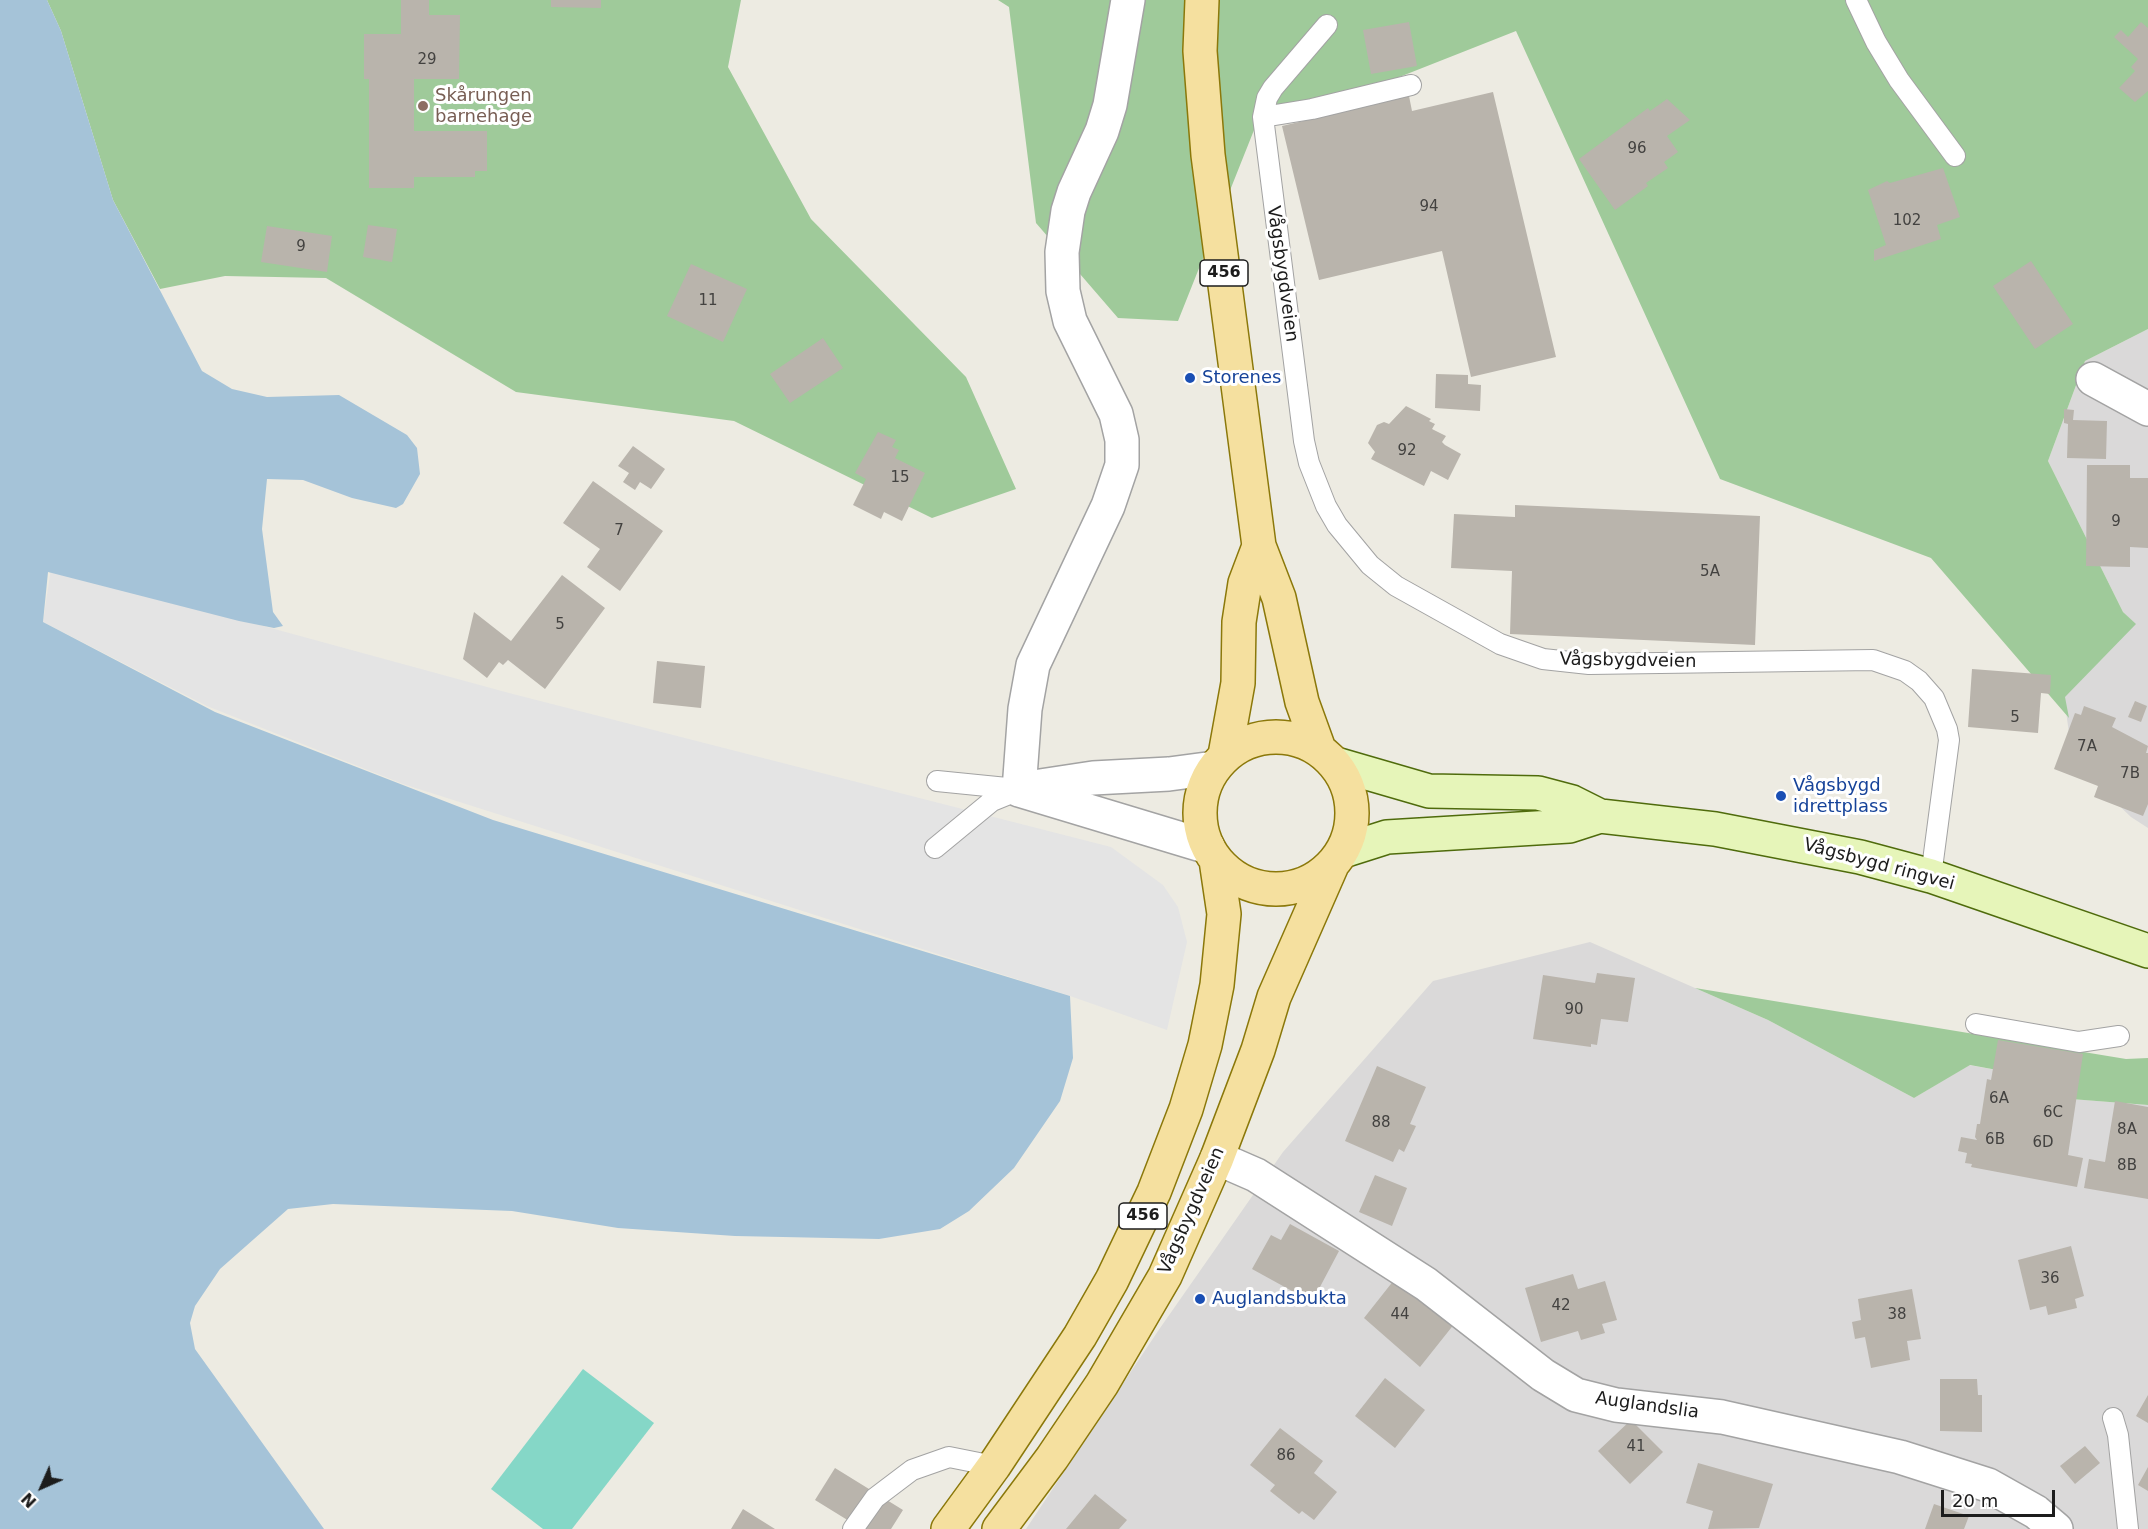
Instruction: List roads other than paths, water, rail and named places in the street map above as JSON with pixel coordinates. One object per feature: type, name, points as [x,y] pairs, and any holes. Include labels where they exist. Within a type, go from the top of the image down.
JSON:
[{"type":"main road","name":"456","points":[[1202,0],[1201,63],[1208,155],[1259,546],[1274,580],[1302,702],[1327,757],[1347,785],[1352,801],[1353,818],[1337,858]]},
{"type":"main road","name":"456","points":[[948,1529],[1046,1390],[1112,1280],[1154,1192],[1186,1109],[1205,1045],[1217,985],[1224,914],[1212,854],[1201,825],[1201,799],[1206,782],[1220,761],[1238,683],[1239,622],[1245,583],[1259,546]]},
{"type":"main road","points":[[1220,761],[1239,746],[1259,738],[1280,736],[1300,740],[1327,757]]},
{"type":"main road","points":[[1212,854],[1238,879],[1265,889],[1284,889],[1302,885],[1319,877],[1337,858]]},
{"type":"main road","name":"Vågsbygdveien","points":[[999,1529],[1052,1458],[1133,1334],[1191,1221],[1217,1158],[1274,997],[1337,858]]},
{"type":"street","points":[[1019,790],[1025,709],[1033,665],[1108,506],[1122,465],[1122,440],[1116,414],[1070,321],[1064,291],[1062,252],[1068,211],[1074,192],[1102,130],[1110,105],[1128,0]]},
{"type":"street","points":[[2093,379],[2148,410]]},
{"type":"street","name":"Vågsbygd ringvei","points":[[1327,757],[1429,791],[1538,793],[1572,802],[1600,816],[1715,829],[1782,840],[1931,876],[2148,951]]},
{"type":"street","points":[[1019,790],[1093,778],[1169,774],[1220,761]]},
{"type":"street","points":[[1019,790],[1212,854]]},
{"type":"street","name":"Vågsbygd ringvei","points":[[1337,858],[1387,837],[1569,826],[1600,816]]},
{"type":"street","name":"Auglandslia","points":[[1217,1158],[1256,1174],[1426,1284],[1543,1374],[1576,1395],[1616,1405],[1722,1417],[1900,1457],[1988,1485],[2036,1512],[2056,1529]]},
{"type":"lane","points":[[1856,0],[1876,42],[1899,80],[1955,156]]},
{"type":"lane","name":"Vågsbygdveien","points":[[1327,25],[1273,88],[1267,98],[1263,117],[1304,441],[1326,506],[1362,556],[1410,596],[1500,644],[1543,659],[1589,664],[1873,660],[1905,671],[1919,681],[1934,698],[1944,718],[1949,740],[1931,876]]},
{"type":"lane","points":[[1263,117],[1312,109],[1410,84]]},
{"type":"lane","points":[[937,781],[1019,790]]},
{"type":"lane","points":[[935,848],[992,801],[1019,790]]},
{"type":"lane","points":[[1976,1024],[2079,1042],[2119,1036]]},
{"type":"lane","points":[[2113,1418],[2118,1435],[2128,1529]]},
{"type":"lane","points":[[853,1529],[875,1498],[912,1470],[949,1457],[994,1466]]},
{"type":"place","name":"Skårungen barnehage","points":[[423,106]]},
{"type":"place","name":"Storenes","points":[[1190,378]]},
{"type":"place","name":"Vågsbygd idrettplass","points":[[1781,796]]},
{"type":"place","name":"Auglandsbukta","points":[[1200,1299]]}]
